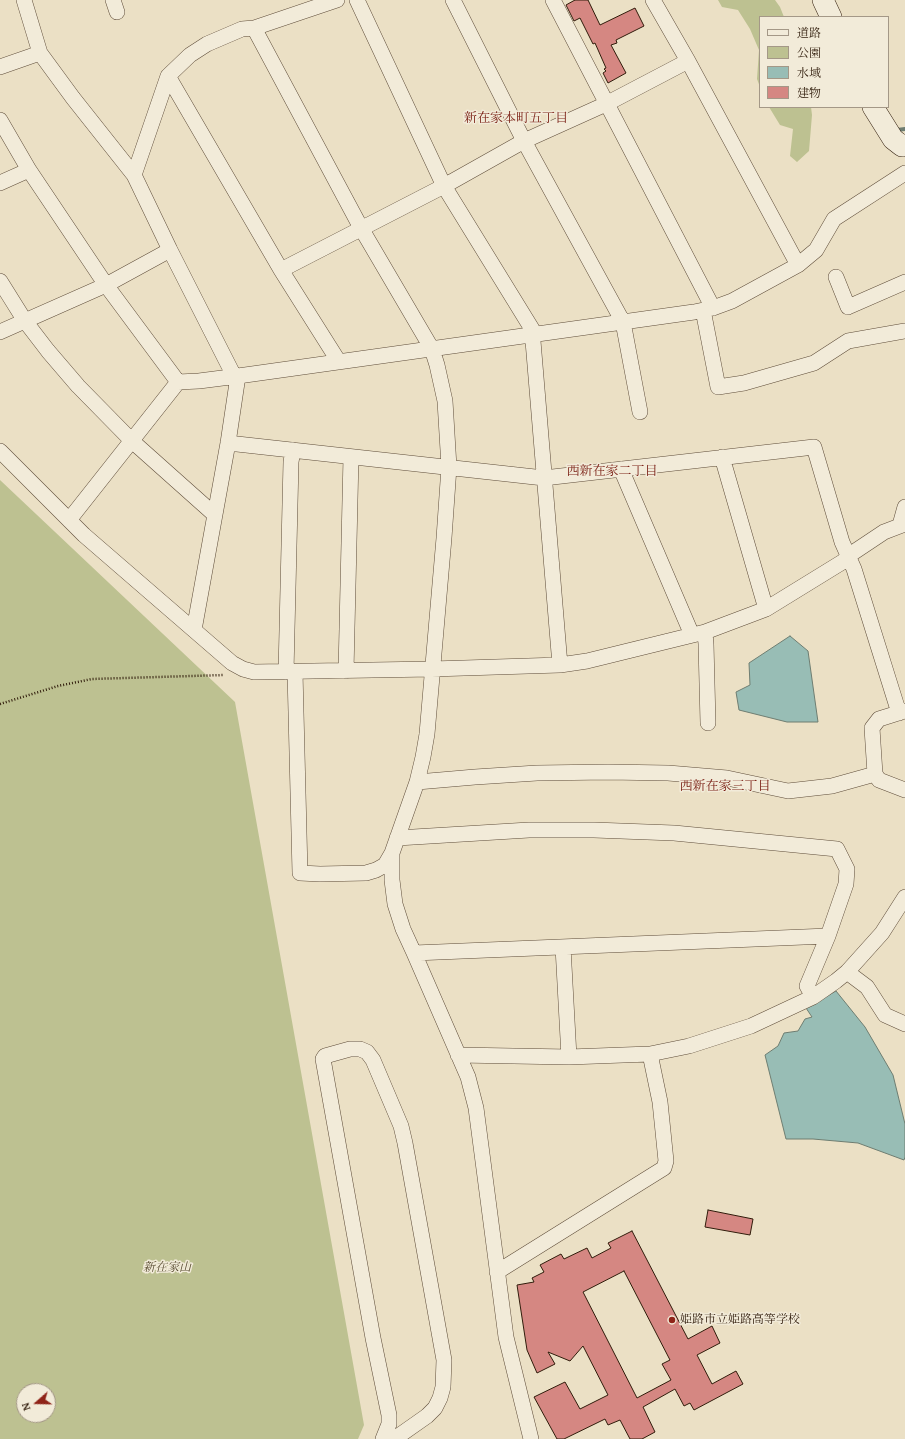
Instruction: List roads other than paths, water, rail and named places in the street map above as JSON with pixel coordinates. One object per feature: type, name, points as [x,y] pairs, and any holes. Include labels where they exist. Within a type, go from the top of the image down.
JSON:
[{"type":"street","points":[[24,0],[40,54],[134,175],[170,250],[236,376],[228,443],[194,630]]},
{"type":"street","points":[[134,175],[168,76],[190,55],[207,44],[242,29],[254,28],[337,0]]},
{"type":"street","points":[[357,0],[444,186],[532,329],[560,665]]},
{"type":"street","points":[[453,0],[524,141],[623,322],[640,412]]},
{"type":"street","points":[[553,0],[708,309],[718,387],[744,383],[814,363],[848,341],[905,331]]},
{"type":"street","points":[[653,0],[688,61],[798,265]]},
{"type":"street","points":[[824,0],[831,16]]},
{"type":"street","points":[[254,28],[361,228],[432,349],[445,401],[449,468],[424,757],[417,782],[392,853],[384,865],[376,870],[366,873],[300,873],[290,672],[291,462],[293,450]]},
{"type":"street","points":[[0,67],[40,54]]},
{"type":"street","points":[[282,270],[444,186],[524,141],[606,104],[688,61]]},
{"type":"street","points":[[168,76],[282,270],[339,362]]},
{"type":"street","points":[[875,108],[893,139],[904,148]]},
{"type":"street","points":[[0,120],[29,170],[106,285],[178,382]]},
{"type":"street","points":[[0,183],[29,170]]},
{"type":"street","points":[[69,520],[178,382],[199,381],[339,362],[708,309],[732,301],[798,265],[816,250],[834,219],[905,173]]},
{"type":"street","points":[[0,332],[106,285],[170,250]]},
{"type":"street","points":[[836,278],[848,307],[905,282]]},
{"type":"street","points":[[0,281],[25,321],[78,386],[132,441],[215,515]]},
{"type":"street","points":[[228,443],[544,478],[814,447],[842,542],[851,563],[900,709],[879,719],[872,728],[876,774],[879,780],[905,790]]},
{"type":"street","points":[[0,451],[84,535],[232,663],[243,669],[254,672],[560,665],[587,661],[699,633],[766,609],[844,561],[851,563]]},
{"type":"street","points":[[346,670],[352,457]]},
{"type":"street","points":[[722,457],[766,609]]},
{"type":"street","points":[[621,469],[699,633],[706,644],[708,723]]},
{"type":"street","points":[[851,563],[884,532],[903,525],[905,507]]},
{"type":"street","points":[[417,782],[537,773],[668,773],[727,778],[788,791],[832,786],[876,774]]},
{"type":"street","points":[[397,838],[529,830],[594,830],[674,833],[837,849],[847,868],[846,884],[828,936],[807,986],[813,997]]},
{"type":"street","points":[[392,853],[392,880],[395,904],[402,929],[468,1077],[476,1108],[506,1337],[531,1439]]},
{"type":"street","points":[[458,1055],[569,1057],[650,1054],[689,1046],[750,1026],[813,997],[847,972],[882,933],[905,897]]},
{"type":"street","points":[[414,954],[828,936]]},
{"type":"street","points":[[563,947],[569,1057]]},
{"type":"street","points":[[847,972],[867,987],[885,1015],[905,1024]]},
{"type":"street","points":[[383,1439],[389,1424],[389,1415],[373,1338],[323,1059],[325,1056],[350,1049],[360,1049],[367,1052],[373,1060],[400,1126],[405,1143],[444,1360],[443,1387],[435,1408],[427,1416],[392,1439]]},
{"type":"street","points":[[497,1272],[664,1168],[666,1161],[660,1102],[650,1054]]},
{"type":"water","points":[[790,636],[808,651],[818,722],[787,722],[739,710],[736,692],[750,685],[749,663]]},
{"type":"water","points":[[836,991],[865,1027],[893,1075],[905,1124],[904,1160],[858,1143],[813,1139],[786,1139],[765,1055],[778,1046],[784,1033],[798,1031],[805,1019],[812,1017],[806,1008]]},
{"type":"waterway","points":[[897,130],[905,129]]},
{"type":"place","name":"姫路市立姫路高等学校","points":[[672,1320]]},
{"type":"district","name":"新在家本町五丁目","points":[[516,119]]},
{"type":"district","name":"西新在家二丁目","points":[[612,472]]},
{"type":"district","name":"西新在家三丁目","points":[[725,787]]},
{"type":"park label","name":"新在家山","points":[[167,1268]]}]
